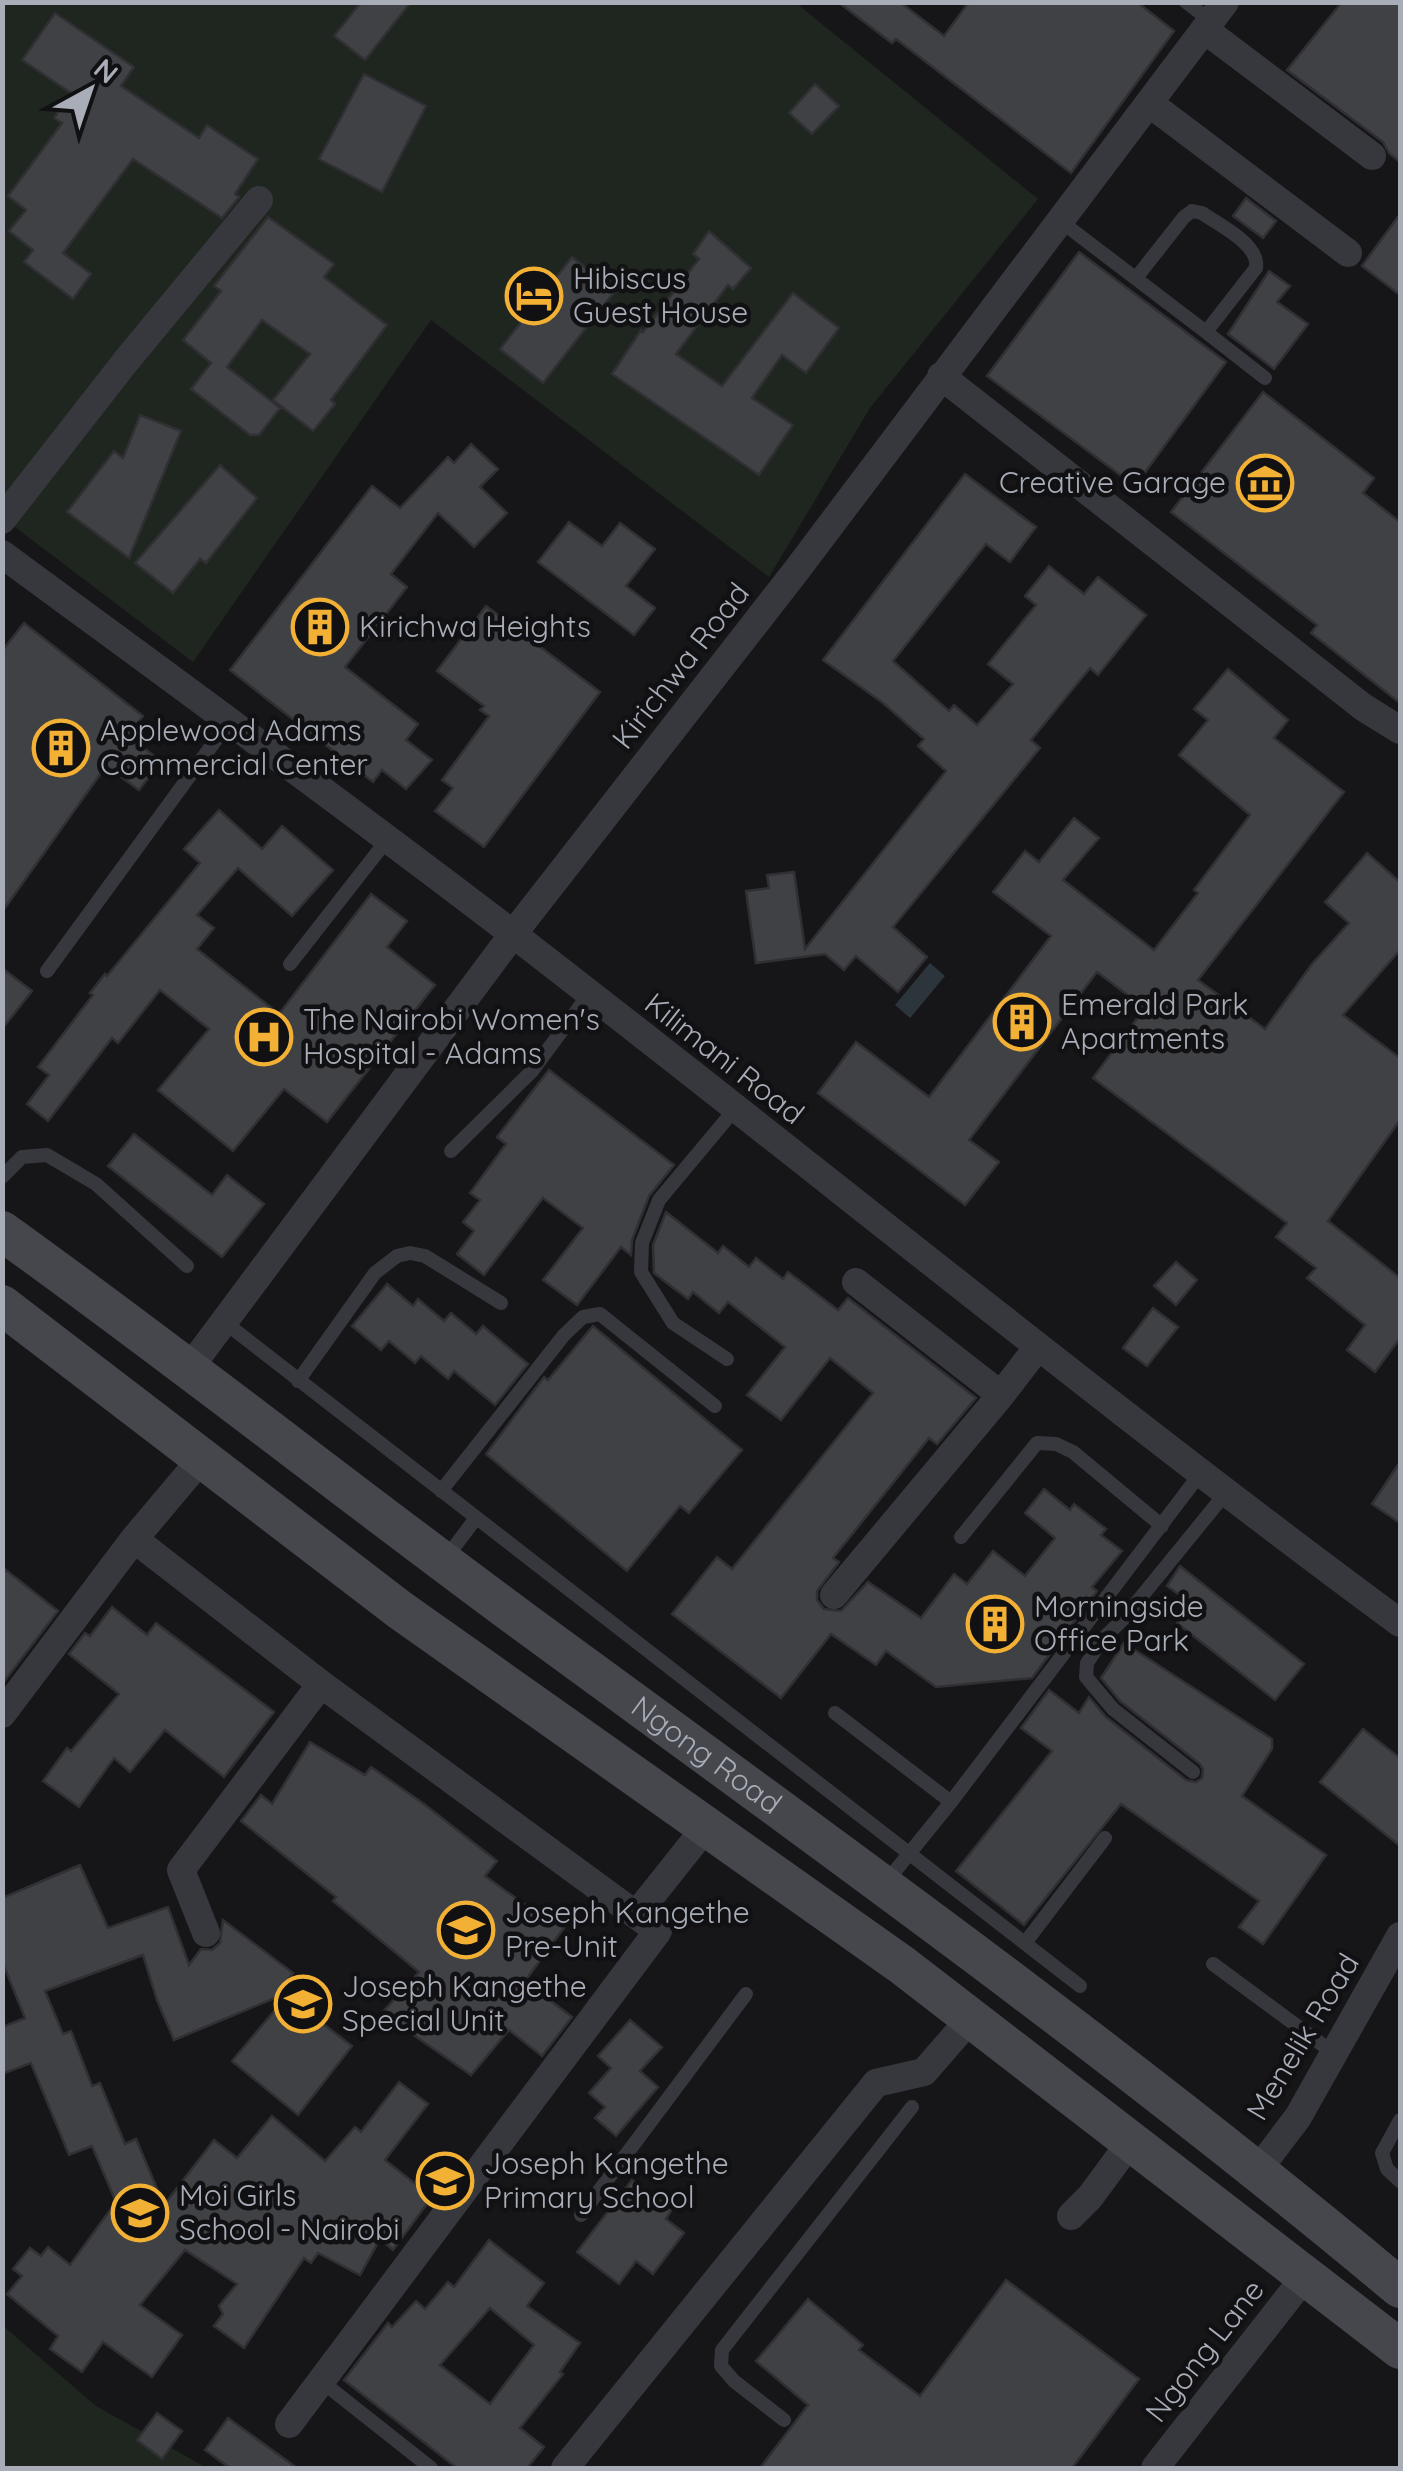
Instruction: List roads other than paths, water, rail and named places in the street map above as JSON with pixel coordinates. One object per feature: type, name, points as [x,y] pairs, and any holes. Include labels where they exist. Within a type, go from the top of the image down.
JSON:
[{"type":"main road","name":"Ngong Road","points":[[2,1231],[883,1886],[1258,2170],[1400,2288]]},
{"type":"main road","name":"Ngong Road","points":[[2,1305],[400,1610],[971,2018],[1400,2349]]},
{"type":"main road","points":[[1261,2239],[1292,2198]]},
{"type":"street","name":"Kirichwa Road","points":[[188,1370],[513,934],[785,586],[1213,18]]},
{"type":"street","points":[[1213,18],[1372,156]]},
{"type":"street","points":[[1149,103],[1348,253]]},
{"type":"street","points":[[2,520],[259,200]]},
{"type":"street","points":[[941,376],[1363,707],[1400,730]]},
{"type":"street","name":"Kilimani Road","points":[[2,554],[513,934],[1224,1494],[1400,1623]]},
{"type":"street","points":[[856,1282],[1001,1395]]},
{"type":"street","points":[[834,1594],[1037,1348]]},
{"type":"street","points":[[2,1714],[134,1539],[203,1457]]},
{"type":"street","points":[[134,1539],[321,1684],[658,1931],[290,2424]]},
{"type":"street","points":[[206,1934],[181,1870],[321,1684]]},
{"type":"street","points":[[636,1915],[706,1827]]},
{"type":"street","name":"Menelik Road","points":[[1258,2170],[1298,2117],[1400,1936]]},
{"type":"street","points":[[565,2468],[876,2083],[924,2072],[971,2018]]},
{"type":"street","points":[[1072,2216],[1132,2140]]},
{"type":"street","name":"Ngong Lane","points":[[1155,2468],[1307,2274]]},
{"type":"lane","points":[[1186,2],[1213,18]]},
{"type":"lane","points":[[1136,278],[1192,211],[1202,213],[1252,250],[1258,260],[1256,268],[1206,332]]},
{"type":"lane","points":[[1060,220],[1265,378]]},
{"type":"lane","points":[[47,971],[228,722]]},
{"type":"lane","points":[[290,964],[387,840]]},
{"type":"lane","points":[[451,1150],[532,1071],[588,994]]},
{"type":"lane","points":[[727,1359],[673,1323],[641,1272],[642,1243],[660,1200],[735,1109]]},
{"type":"lane","points":[[2,1177],[22,1157],[47,1155],[96,1184],[187,1266]]},
{"type":"lane","points":[[298,1381],[376,1273],[397,1256],[425,1256],[500,1302]]},
{"type":"lane","points":[[441,1491],[564,1335],[583,1317],[600,1314],[715,1406]]},
{"type":"lane","points":[[224,1321],[1080,1986]]},
{"type":"lane","points":[[962,1537],[1037,1443],[1056,1444],[1072,1452],[1162,1526]]},
{"type":"lane","points":[[883,1886],[1200,1474]]},
{"type":"lane","points":[[1193,1772],[1113,1709],[1086,1677],[1086,1663],[1224,1494]]},
{"type":"lane","points":[[443,1562],[476,1518]]},
{"type":"lane","points":[[836,1713],[951,1802]]},
{"type":"lane","points":[[1025,1942],[1105,1838]]},
{"type":"lane","points":[[1212,1964],[1335,2054]]},
{"type":"lane","points":[[581,2215],[746,1994]]},
{"type":"lane","points":[[784,2420],[734,2381],[722,2366],[722,2350],[912,2107]]},
{"type":"lane","points":[[1400,2120],[1382,2153],[1387,2169],[1400,2182]]},
{"type":"lane","points":[[321,2381],[430,2468]]},
{"type":"place","name":"Hibiscus Guest House","points":[[534,296]]},
{"type":"place","name":"Creative Garage","points":[[1265,483]]},
{"type":"place","name":"Kirichwa Heights","points":[[320,627]]},
{"type":"place","name":"Applewood Adams Commercial Center","points":[[61,748]]},
{"type":"place","name":"Emerald Park Apartments","points":[[1022,1022]]},
{"type":"place","name":"The Nairobi Women's Hospital - Adams","points":[[264,1037]]},
{"type":"place","name":"Morningside Office Park","points":[[995,1624]]},
{"type":"place","name":"Joseph Kangethe Pre-Unit","points":[[466,1930]]},
{"type":"place","name":"Joseph Kangethe Special Unit","points":[[303,2004]]},
{"type":"place","name":"Joseph Kangethe Primary School","points":[[445,2181]]},
{"type":"place","name":"Moi Girls School - Nairobi","points":[[140,2213]]}]
